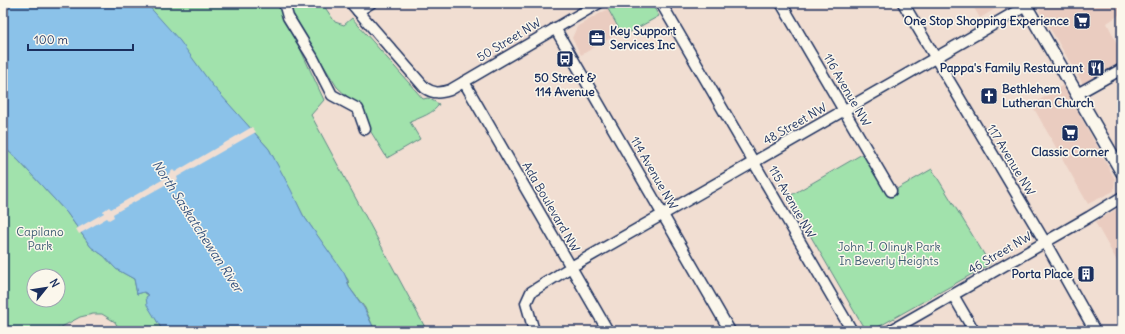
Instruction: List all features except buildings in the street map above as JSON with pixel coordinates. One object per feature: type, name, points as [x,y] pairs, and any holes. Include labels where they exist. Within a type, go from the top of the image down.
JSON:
[{"type":"main road","points":[[1027,4],[1122,172]]},
{"type":"street","points":[[284,3],[288,17],[313,58],[332,95],[358,110],[365,129]]},
{"type":"street","points":[[354,7],[371,3]]},
{"type":"street","name":"50 Street NW","points":[[354,7],[425,88],[432,92],[440,93],[450,90],[598,3]]},
{"type":"street","name":"115 Avenue NW","points":[[661,3],[852,331]]},
{"type":"street","name":"116 Avenue NW","points":[[781,3],[891,191]]},
{"type":"street","name":"117 Avenue NW","points":[[903,3],[1045,242],[1095,331]]},
{"type":"street","name":"48 Street NW","points":[[572,268],[1027,4]]},
{"type":"street","name":"114 Avenue NW","points":[[555,28],[730,331]]},
{"type":"street","points":[[1077,94],[1122,69]]},
{"type":"street","name":"Ada Boulevard NW","points":[[464,82],[572,268],[531,292],[526,303],[534,331]]},
{"type":"street","name":"46 Street NW","points":[[890,331],[1122,197]]},
{"type":"street","points":[[572,268],[608,331]]},
{"type":"street","points":[[953,295],[974,331]]},
{"type":"shaded area","points":[[971,3],[1005,3],[980,18]]},
{"type":"shaded area","points":[[1050,3],[1122,3],[1122,13],[1107,23],[1122,54],[1122,61],[1083,84],[1039,10]]},
{"type":"shaded area","points":[[608,9],[621,32],[581,55],[572,38],[576,29],[578,26]]},
{"type":"shaded area","points":[[1063,85],[1115,179],[1114,191],[1088,204],[1032,105]]},
{"type":"shaded area","points":[[1122,206],[1122,270],[1095,222]]},
{"type":"green space","points":[[145,3],[279,3],[324,100],[311,115],[427,331],[375,331],[365,308],[349,287],[348,280],[303,215],[269,149],[211,85]]},
{"type":"green space","points":[[288,3],[322,3],[335,22],[344,25],[352,18],[423,99],[428,98],[439,104],[430,113],[410,122],[420,139],[387,158],[371,132],[365,113],[337,87],[294,18]]},
{"type":"green space","points":[[618,3],[651,3],[659,16],[623,36],[608,9]]},
{"type":"green space","name":"Capilano Park","points":[[3,146],[19,161],[67,213],[91,247],[104,256],[116,269],[134,279],[137,294],[144,292],[149,296],[154,316],[163,331],[120,331],[115,322],[102,314],[93,314],[80,317],[54,331],[3,331]]},
{"type":"green space","name":"John J. Olinyk Park In Beverly Heights","points":[[864,153],[888,194],[932,169],[990,264],[871,331],[865,330],[788,197]]},
{"type":"water","name":"North Saskatchewan River","points":[[3,3],[146,3],[180,41],[212,85],[269,149],[303,215],[344,273],[349,287],[364,308],[375,331],[163,331],[147,305],[146,297],[149,295],[144,292],[137,294],[134,279],[116,269],[104,256],[91,247],[67,213],[19,161],[3,146]]},
{"type":"pier","points":[[252,127],[256,132],[177,177],[178,180],[173,183],[172,181],[113,214],[114,217],[109,220],[107,218],[79,234],[76,229],[104,213],[103,211],[109,207],[111,209],[169,176],[168,174],[173,170],[175,172]]},
{"type":"place","name":"One Stop Shopping Experience","points":[[1082,21]]},
{"type":"place","name":"Key Support Services Inc","points":[[597,38]]},
{"type":"place","name":"50 Street & 114 Avenue","points":[[565,59]]},
{"type":"place","name":"Pappa's Family Restaurant","points":[[1096,68]]},
{"type":"place","name":"Bethlehem Lutheran Church","points":[[989,96]]},
{"type":"place","name":"Classic Corner","points":[[1070,133]]},
{"type":"place","name":"Porta Place","points":[[1086,274]]}]
